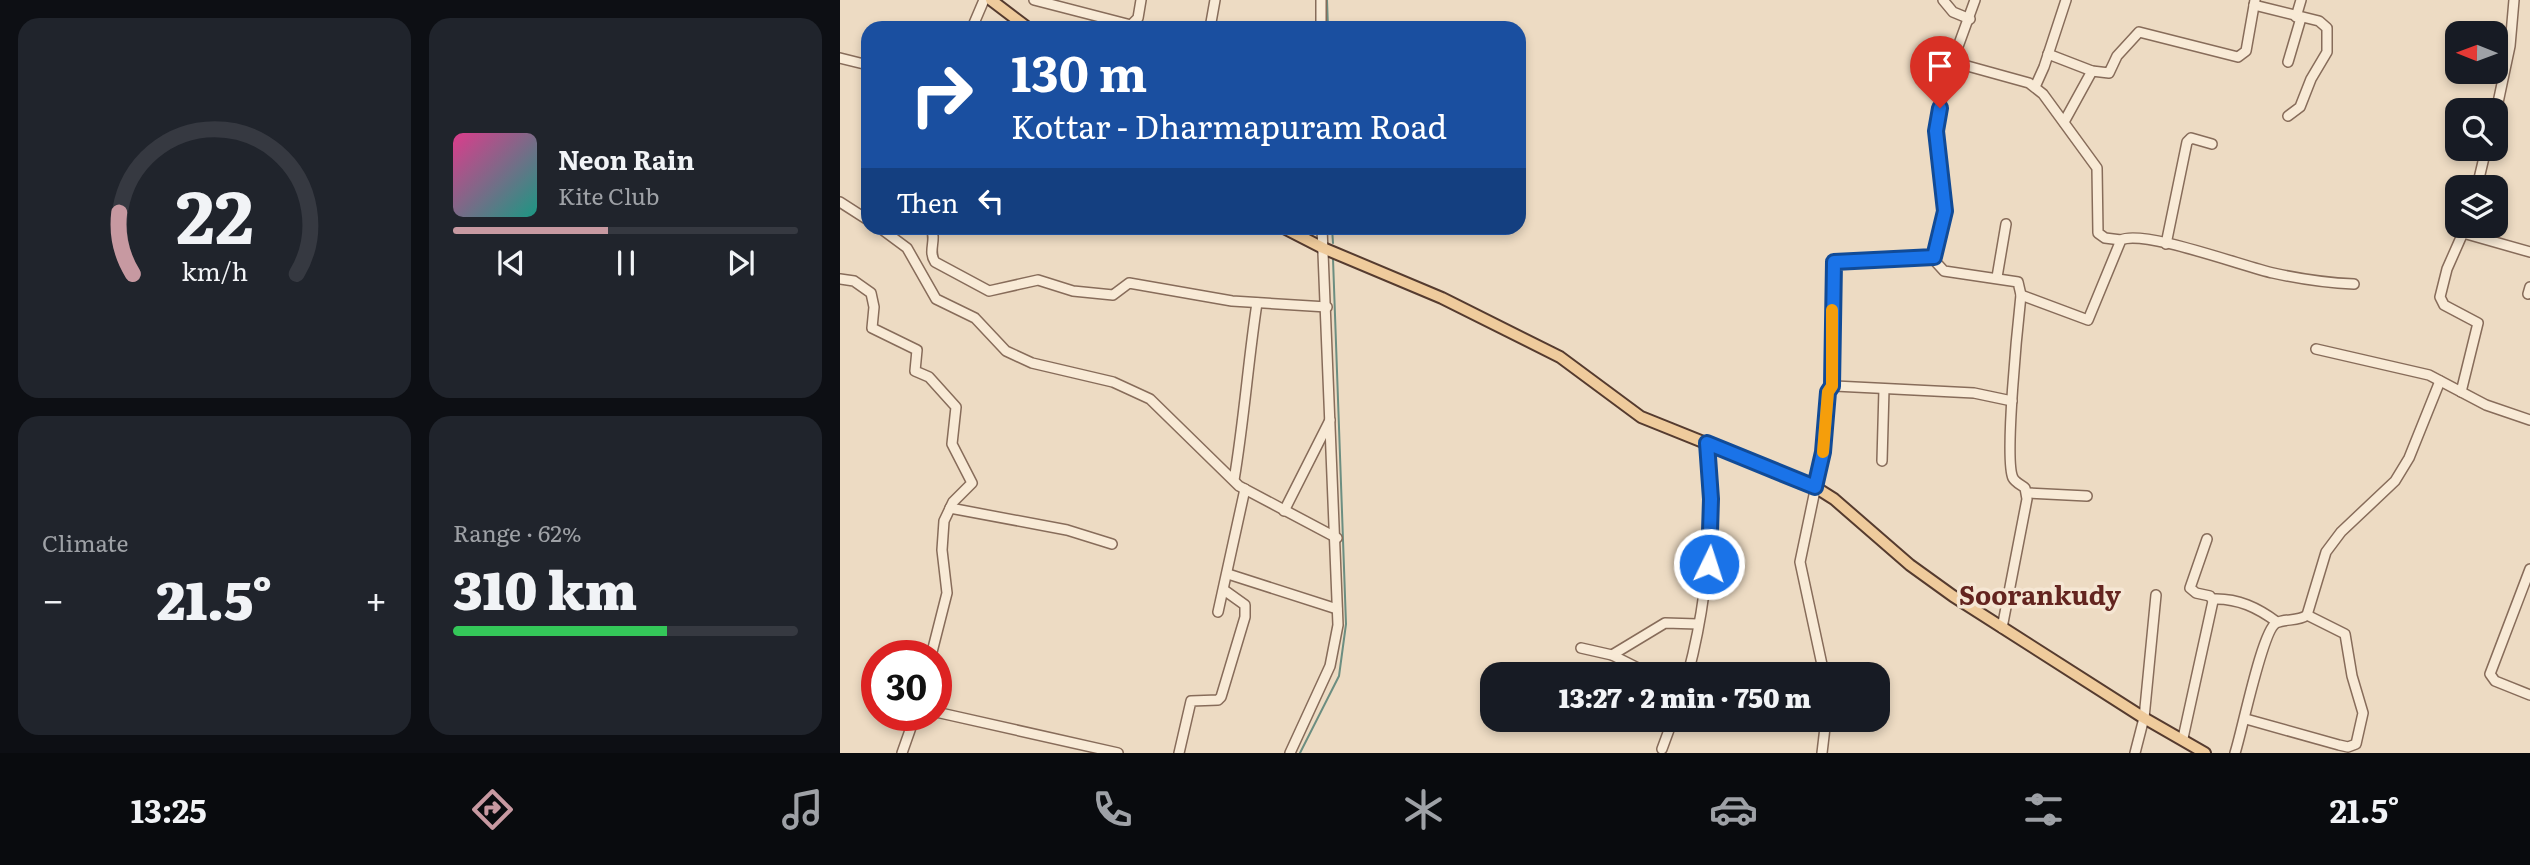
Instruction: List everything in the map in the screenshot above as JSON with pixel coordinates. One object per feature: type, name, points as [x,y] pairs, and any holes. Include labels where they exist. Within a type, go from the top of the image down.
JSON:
[{"type":"main road","points":[[991,0],[1018,21]]},
{"type":"main road","points":[[1297,235],[1442,298],[1549,351],[1641,417],[1815,487],[1834,499],[1910,565],[2002,628],[2144,718],[2205,753]]},
{"type":"street","points":[[975,21],[984,0]]},
{"type":"street","points":[[1034,0],[1115,21]]},
{"type":"street","points":[[1135,21],[1141,0]]},
{"type":"street","points":[[1211,21],[1215,0]]},
{"type":"street","points":[[1321,0],[1321,21]]},
{"type":"street","points":[[1943,0],[1953,12],[1970,19]]},
{"type":"street","points":[[1975,0],[1944,85],[1936,131],[1945,211],[1934,257],[1944,271],[2018,282],[2021,295],[2012,401],[2012,474],[2027,494],[2002,628]]},
{"type":"street","points":[[2035,87],[2049,54],[2066,0]]},
{"type":"street","points":[[2288,62],[2301,0]]},
{"type":"street","points":[[2499,98],[2511,46],[2514,0]]},
{"type":"street","points":[[2049,54],[2092,71],[2109,73],[2117,56],[2140,32],[2233,57],[2243,55],[2254,3],[2325,25],[2328,46],[2300,107],[2288,116]]},
{"type":"street","points":[[840,58],[861,63]]},
{"type":"street","points":[[1953,62],[2035,87],[2064,122],[2098,172],[2098,233],[2105,238],[2122,240],[2133,237],[2272,273],[2354,284]]},
{"type":"street","points":[[2064,122],[2092,71]]},
{"type":"street","points":[[2166,244],[2188,140],[2212,144]]},
{"type":"street","points":[[840,202],[861,216]]},
{"type":"street","points":[[1997,277],[2006,224]]},
{"type":"street","points":[[890,235],[907,248],[936,299],[975,318],[1006,351],[1032,363],[1113,382],[1150,399],[1245,489],[1336,538]]},
{"type":"street","points":[[933,235],[931,251],[935,261],[989,291],[1038,280],[1073,291],[1113,295],[1129,282],[1257,303],[1327,307]]},
{"type":"street","points":[[1290,753],[1330,666],[1337,609],[1327,307],[1322,235]]},
{"type":"street","points":[[2460,392],[2478,323],[2444,305],[2440,297],[2447,269],[2461,238]]},
{"type":"street","points":[[2490,238],[2530,252]]},
{"type":"street","points":[[2021,295],[2088,320],[2122,240]]},
{"type":"street","points":[[1821,662],[1800,562],[1823,452],[1828,392],[1832,386],[1834,262],[1934,257]]},
{"type":"street","points":[[840,279],[854,281],[868,289],[873,298],[872,328],[916,350],[915,371],[929,377],[954,404],[953,450],[973,479],[970,488],[950,508],[942,535],[947,593],[935,640]]},
{"type":"street","points":[[1234,480],[1245,415],[1246,376],[1257,303]]},
{"type":"street","points":[[2316,349],[2369,359],[2429,375],[2460,392],[2530,420]]},
{"type":"street","points":[[2308,615],[2326,552],[2341,532],[2395,481],[2409,458],[2440,381]]},
{"type":"street","points":[[1832,386],[1975,393],[2012,401]]},
{"type":"street","points":[[1881,461],[1884,389]]},
{"type":"street","points":[[1284,511],[1331,419]]},
{"type":"street","points":[[1690,662],[1711,532],[1707,443]]},
{"type":"street","points":[[1218,611],[1245,489]]},
{"type":"street","points":[[2027,494],[2087,496]]},
{"type":"street","points":[[950,508],[1067,530],[1112,544]]},
{"type":"street","points":[[2207,539],[2190,587],[2213,599],[2224,598],[2256,607],[2277,622]]},
{"type":"street","points":[[2530,569],[2490,670],[2495,681],[2530,695]]},
{"type":"street","points":[[1227,574],[1337,609]]},
{"type":"street","points":[[1179,753],[1191,701],[1218,700],[1221,697],[1245,617],[1245,605],[1224,590]]},
{"type":"street","points":[[2135,753],[2144,718],[2156,595]]},
{"type":"street","points":[[2183,738],[2213,599]]},
{"type":"street","points":[[2235,753],[2262,650],[2271,628],[2277,622],[2308,615],[2345,634],[2352,676],[2363,713],[2356,744],[2348,747],[2339,745],[2246,719]]},
{"type":"street","points":[[1612,655],[1665,623],[1698,624]]},
{"type":"street","points":[[1581,648],[1612,655],[1626,662]]},
{"type":"street","points":[[952,716],[1118,753]]},
{"type":"street","points":[[902,753],[910,731]]},
{"type":"street","points":[[1662,750],[1668,732]]},
{"type":"street","points":[[1822,753],[1824,732]]},
{"type":"waterway","points":[[1327,0],[1328,21]]},
{"type":"waterway","points":[[1332,235],[1333,243]]},
{"type":"waterway","points":[[1300,753],[1339,676],[1346,624],[1333,259]]},
{"type":"slow traffic","points":[[1823,452],[1828,392],[1832,386],[1832,310]]},
{"type":"district","name":"Soorankudy","points":[[2040,593]]},
{"type":"route","points":[[1709,564],[1711,499],[1707,443],[1815,487],[1823,452],[1828,392],[1832,386],[1834,262],[1934,257],[1945,211],[1936,131],[1940,108]]}]
